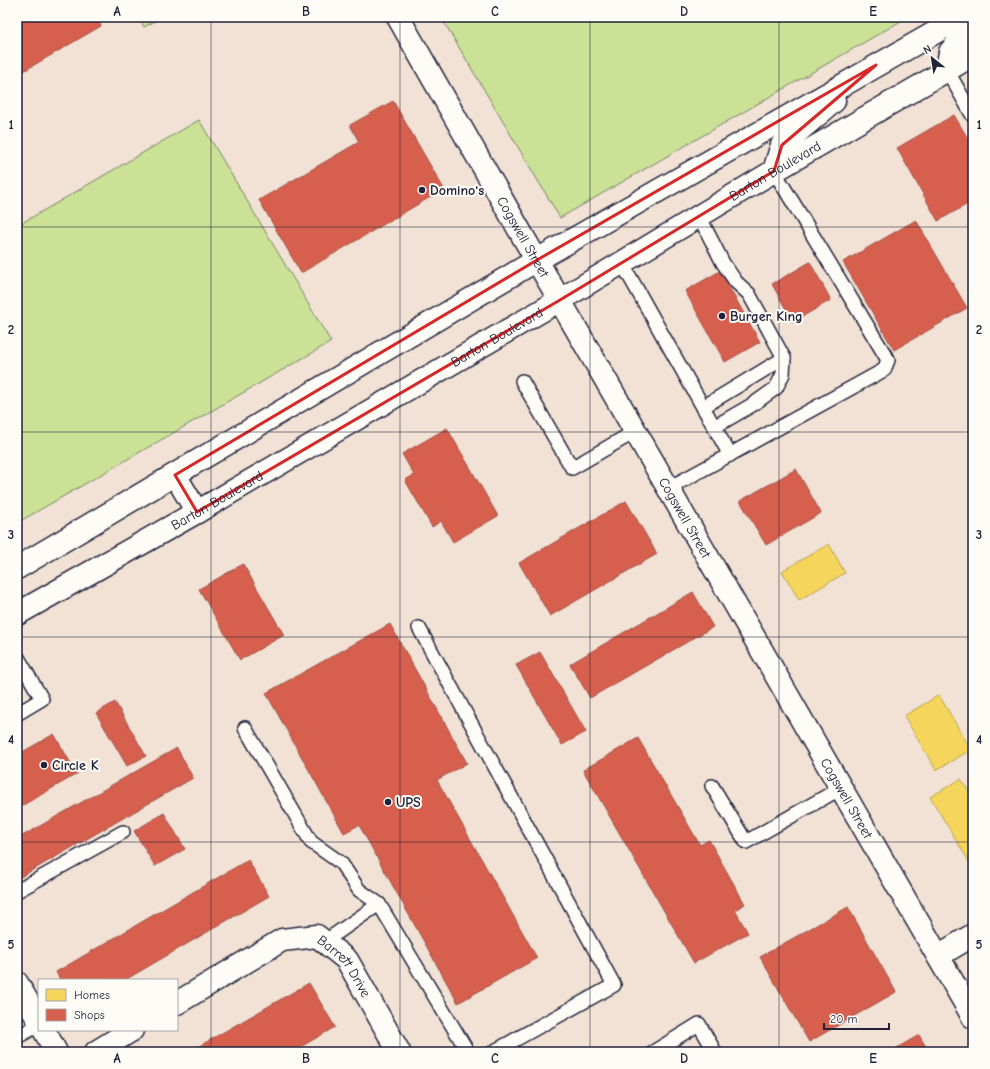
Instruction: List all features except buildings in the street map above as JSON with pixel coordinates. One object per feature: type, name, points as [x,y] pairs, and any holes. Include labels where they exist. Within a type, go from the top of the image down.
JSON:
[{"type":"main road","name":"Cogswell Street","points":[[398,17],[973,1017]]},
{"type":"main road","points":[[17,568],[537,260],[962,17]]},
{"type":"main road","points":[[947,70],[950,52],[973,25]]},
{"type":"main road","name":"Barton Boulevard","points":[[17,614],[197,512],[560,300],[774,170],[973,55]]},
{"type":"main road","points":[[774,170],[782,145],[876,65]]},
{"type":"main road","points":[[175,475],[197,512]]},
{"type":"main road","points":[[938,956],[973,935]]},
{"type":"main road","name":"Barrett Drive","points":[[178,1002],[282,940],[317,936],[347,960],[399,1052]]},
{"type":"main road","points":[[17,983],[38,1019]]},
{"type":"main road","points":[[45,1031],[56,1052]]},
{"type":"main road","points":[[96,1052],[130,1031]]},
{"type":"lane","points":[[947,70],[971,107]]},
{"type":"lane","points":[[669,488],[884,370],[888,360],[774,170]]},
{"type":"lane","points":[[699,216],[723,263],[736,282],[749,294],[784,358],[783,374],[776,388],[752,405],[714,427]]},
{"type":"lane","points":[[622,263],[730,454]]},
{"type":"lane","points":[[703,407],[784,358]]},
{"type":"lane","points":[[522,381],[572,468],[636,431]]},
{"type":"lane","points":[[418,628],[614,985],[494,1052]]},
{"type":"lane","points":[[17,714],[42,700],[18,659]]},
{"type":"lane","points":[[246,728],[311,842],[341,863],[359,890],[379,904],[468,1052]]},
{"type":"lane","points":[[712,786],[746,842],[841,788]]},
{"type":"lane","points":[[17,891],[123,832]]},
{"type":"lane","points":[[324,942],[379,904]]},
{"type":"lane","points":[[653,1052],[699,1024],[715,1052]]},
{"type":"lane","points":[[17,1037],[38,1026]]},
{"type":"highlighted area","points":[[876,65],[782,145],[774,171],[560,300],[197,512],[175,475],[537,260]]},
{"type":"green space","points":[[138,17],[163,17],[144,27]]},
{"type":"green space","points":[[441,17],[908,17],[560,218]]},
{"type":"green space","points":[[199,120],[331,342],[17,523],[17,226]]},
{"type":"place","name":"Domino's","points":[[422,190]]},
{"type":"place","name":"Burger King","points":[[722,316]]},
{"type":"place","name":"Circle K","points":[[44,765]]},
{"type":"place","name":"UPS","points":[[388,802]]}]
